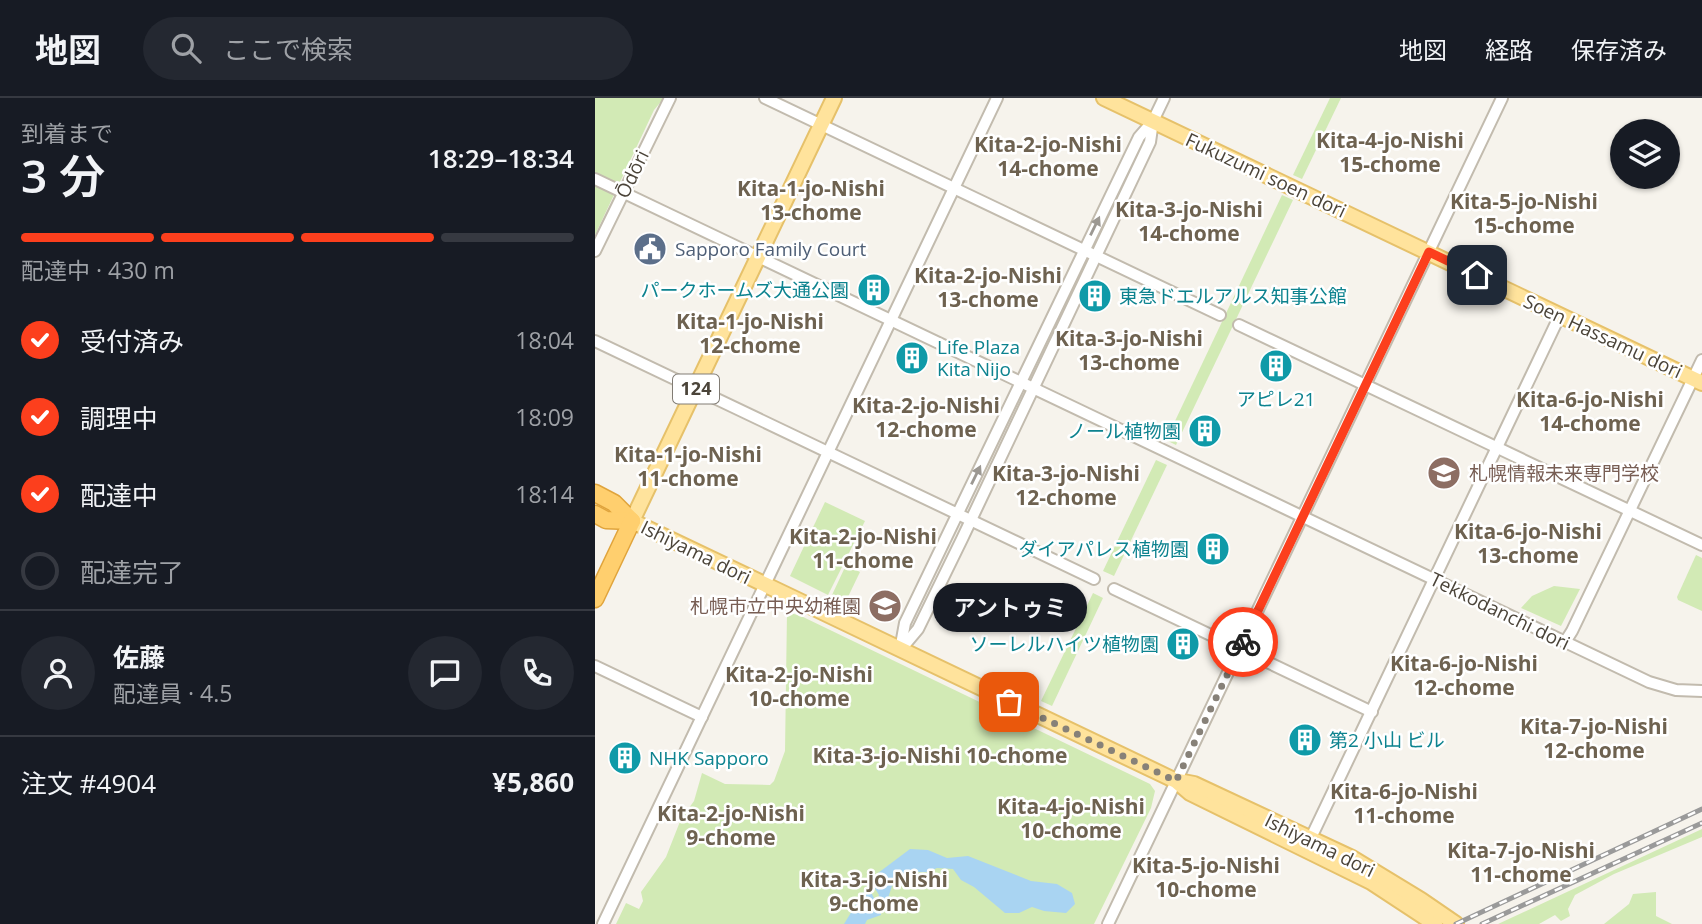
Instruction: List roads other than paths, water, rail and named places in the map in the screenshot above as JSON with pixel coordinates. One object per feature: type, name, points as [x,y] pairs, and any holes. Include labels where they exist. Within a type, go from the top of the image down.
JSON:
[{"type":"highway","points":[[595,493],[614,503],[632,521]]},
{"type":"highway","points":[[595,514],[606,520],[632,521]]},
{"type":"highway","points":[[595,599],[632,521]]},
{"type":"main road","name":"124","points":[[632,521],[834,98]]},
{"type":"main road","name":"Fukuzumi soen dori","points":[[1104,98],[1429,252]]},
{"type":"main road","name":"Soen Hassamu dori","points":[[1429,252],[1697,381]]},
{"type":"main road","name":"Ishiyama dori","points":[[632,521],[1176,781],[1194,784],[1308,844],[1435,924]]},
{"type":"main road","name":"Ishiyama dori","points":[[1308,844],[1376,872],[1457,924]]},
{"type":"street","name":"Ōdōri","points":[[595,251],[670,98]]},
{"type":"street","points":[[765,98],[1220,315]]},
{"type":"street","points":[[603,924],[996,98]]},
{"type":"street","points":[[900,650],[905,623],[1083,250],[1139,137],[1153,121],[1164,98]]},
{"type":"street","points":[[1108,924],[1502,98]]},
{"type":"street","points":[[900,650],[918,629],[970,521],[1150,142],[1153,121]]},
{"type":"street","name":"Tekkodanchi dori","points":[[595,179],[1662,687],[1702,691]]},
{"type":"street","points":[[1308,844],[1560,315]]},
{"type":"street","points":[[1239,325],[1702,545]]},
{"type":"street","points":[[595,341],[1094,579]]},
{"type":"street","points":[[1565,642],[1697,381],[1702,360]]},
{"type":"street","points":[[1114,589],[1372,712]]},
{"type":"street","points":[[595,666],[702,717]]},
{"type":"water","points":[[910,849],[928,850],[947,858],[968,856],[1031,881],[1057,884],[1072,893],[1075,904],[1066,913],[1032,907],[1019,913],[1005,913],[974,887],[961,880],[953,869],[937,868],[928,872],[907,872],[892,886],[888,898],[880,901],[881,915],[867,920],[865,924],[844,924],[863,893],[867,890],[874,898],[878,898],[879,895],[871,882],[874,876]]},
{"type":"railway","points":[[1456,924],[1702,809]]},
{"type":"railway","points":[[1482,924],[1702,823]]},
{"type":"place","name":"Sapporo Family Court","points":[[650,249]]},
{"type":"place","name":"パークホームズ大通公園","points":[[874,290]]},
{"type":"place","name":"東急ドエルアルス知事公館","points":[[1095,296]]},
{"type":"place","name":"Life Plaza Kita Nijo","points":[[912,358]]},
{"type":"place","name":"アピレ21","points":[[1276,366]]},
{"type":"place","name":"ノール植物園","points":[[1205,431]]},
{"type":"place","name":"札幌情報未来専門学校","points":[[1444,473]]},
{"type":"place","name":"ダイアパレス植物園","points":[[1213,549]]},
{"type":"place","name":"札幌市立中央幼稚園","points":[[885,606]]},
{"type":"place","name":"ソーレルハイツ植物園","points":[[1183,644]]},
{"type":"place","name":"アントゥミ","points":[[1009,702]]},
{"type":"place","name":"第2 小山 ビル","points":[[1305,740]]},
{"type":"place","name":"NHK Sapporo","points":[[625,758]]},
{"type":"district","name":"Kita-4-jo-Nishi 15-chome","points":[[1390,153]]},
{"type":"district","name":"Kita-2-jo-Nishi 14-chome","points":[[1048,157]]},
{"type":"district","name":"Kita-1-jo-Nishi 13-chome","points":[[811,201]]},
{"type":"district","name":"Kita-5-jo-Nishi 15-chome","points":[[1524,214]]},
{"type":"district","name":"Kita-3-jo-Nishi 14-chome","points":[[1189,222]]},
{"type":"district","name":"Kita-2-jo-Nishi 13-chome","points":[[988,288]]},
{"type":"district","name":"Kita-1-jo-Nishi 12-chome","points":[[750,334]]},
{"type":"district","name":"Kita-3-jo-Nishi 13-chome","points":[[1129,351]]},
{"type":"district","name":"Kita-6-jo-Nishi 14-chome","points":[[1590,412]]},
{"type":"district","name":"Kita-2-jo-Nishi 12-chome","points":[[926,418]]},
{"type":"district","name":"Kita-1-jo-Nishi 11-chome","points":[[688,467]]},
{"type":"district","name":"Kita-3-jo-Nishi 12-chome","points":[[1066,486]]},
{"type":"district","name":"Kita-6-jo-Nishi 13-chome","points":[[1528,544]]},
{"type":"district","name":"Kita-2-jo-Nishi 11-chome","points":[[863,549]]},
{"type":"district","name":"Kita-6-jo-Nishi 12-chome","points":[[1464,676]]},
{"type":"district","name":"Kita-2-jo-Nishi 10-chome","points":[[799,687]]},
{"type":"district","name":"Kita-7-jo-Nishi 12-chome","points":[[1594,739]]},
{"type":"district","name":"Kita-3-jo-Nishi 10-chome","points":[[940,756]]},
{"type":"district","name":"Kita-6-jo-Nishi 11-chome","points":[[1404,804]]},
{"type":"district","name":"Kita-4-jo-Nishi 10-chome","points":[[1071,819]]},
{"type":"district","name":"Kita-2-jo-Nishi 9-chome","points":[[731,826]]},
{"type":"district","name":"Kita-7-jo-Nishi 11-chome","points":[[1521,863]]},
{"type":"district","name":"Kita-5-jo-Nishi 10-chome","points":[[1206,878]]},
{"type":"district","name":"Kita-3-jo-Nishi 9-chome","points":[[874,892]]}]
